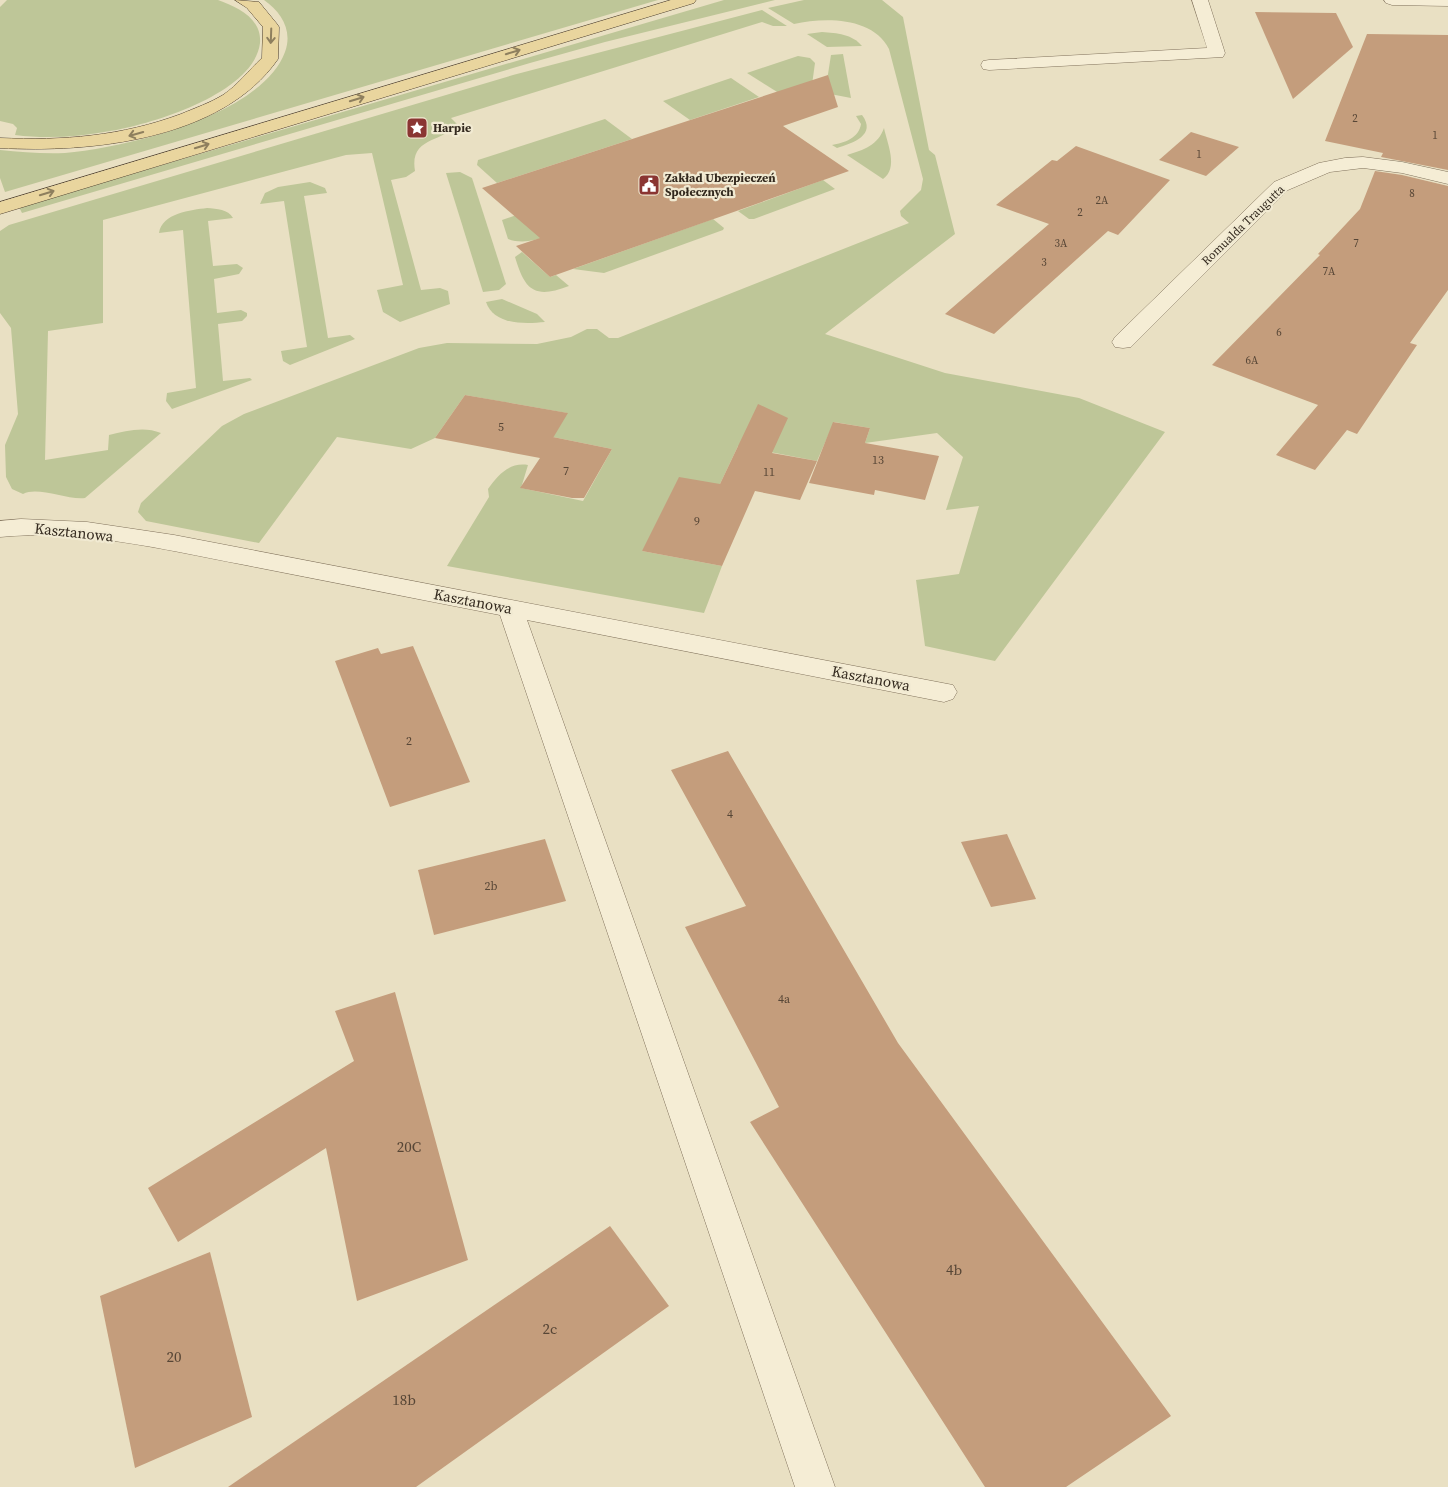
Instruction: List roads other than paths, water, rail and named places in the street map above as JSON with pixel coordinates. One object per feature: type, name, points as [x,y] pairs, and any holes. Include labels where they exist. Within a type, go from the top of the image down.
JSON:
[{"type":"main road","points":[[0,143],[75,145],[119,139],[172,124],[204,111],[235,95],[270,59],[271,27],[253,5],[243,0]]},
{"type":"main road","points":[[0,208],[688,0]]},
{"type":"street","points":[[989,65],[1216,53],[1200,0]]},
{"type":"street","points":[[1392,0],[1448,0]]},
{"type":"street","name":"Romualda Traugutta","points":[[1123,342],[1281,186],[1305,173],[1337,164],[1372,162],[1448,178]]},
{"type":"street","name":"Kasztanowa","points":[[0,529],[51,527],[174,543],[944,692]]},
{"type":"street","points":[[510,608],[815,1487]]},
{"type":"place","name":"Harpie","points":[[417,128]]},
{"type":"place","name":"Zakład Ubezpieczeń Społecznych","points":[[649,185]]}]
